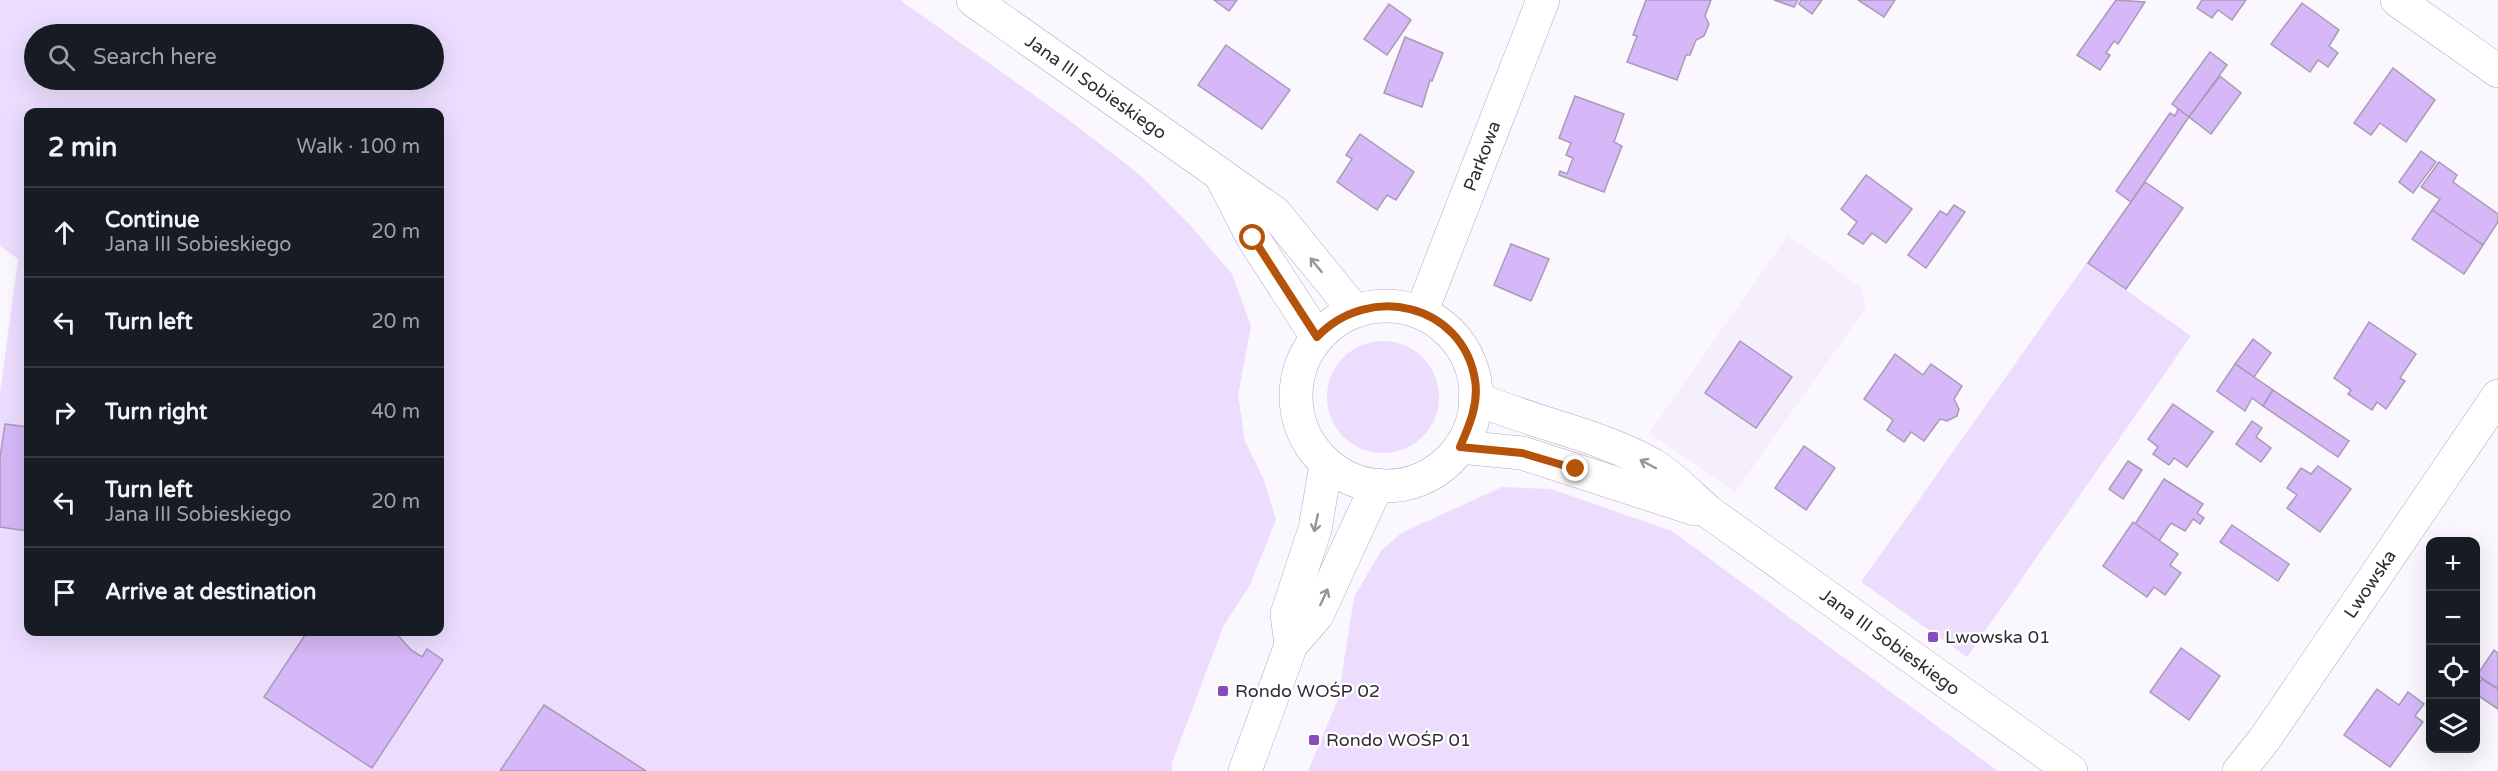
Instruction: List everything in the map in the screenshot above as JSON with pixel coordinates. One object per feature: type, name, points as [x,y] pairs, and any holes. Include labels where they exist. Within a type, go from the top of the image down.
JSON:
[{"type":"street","name":"Jana III Sobieskiego","points":[[972,0],[1275,213],[1354,310]]},
{"type":"street","name":"Parkowa","points":[[1421,313],[1543,0]]},
{"type":"street","points":[[2397,0],[2498,71]]},
{"type":"street","name":"Jana III Sobieskiego","points":[[1220,174],[1253,238],[1317,337]]},
{"type":"street","points":[[1389,305],[1421,313],[1453,336],[1470,363],[1475,381],[1473,417],[1460,447],[1440,467],[1414,482],[1396,486],[1377,485],[1356,480],[1326,465],[1308,441],[1299,418],[1296,392],[1302,362],[1317,337],[1329,324],[1354,310],[1389,305]]},
{"type":"street","name":"Lwowska","points":[[2239,771],[2264,740],[2498,396]]},
{"type":"street","name":"Jana III Sobieskiego","points":[[1475,398],[1531,421],[1595,438],[1654,466],[1710,513],[2071,771]]},
{"type":"street","name":"Jana III Sobieskiego","points":[[1460,447],[1522,453],[1710,513]]},
{"type":"street","points":[[1291,645],[1287,614],[1315,529],[1326,465]]},
{"type":"street","points":[[1245,771],[1291,645],[1317,615],[1377,485]]},
{"type":"shaded area","points":[[0,0],[900,0],[1065,117],[1139,174],[1192,227],[1232,274],[1251,326],[1238,395],[1245,441],[1264,480],[1276,519],[1250,585],[1223,627],[1172,763],[1172,771],[0,771],[0,393],[18,259],[0,246]]},
{"type":"shaded area","points":[[1788,235],[1862,288],[1866,308],[1735,492],[1649,433]]},
{"type":"shaded area","points":[[2087,262],[2191,336],[1967,657],[1861,582]]},
{"type":"shaded area","points":[[1383,341],[1404,346],[1422,358],[1434,376],[1439,397],[1434,418],[1422,436],[1404,448],[1383,453],[1362,448],[1344,436],[1332,418],[1327,397],[1332,376],[1344,358],[1362,346]]},
{"type":"shaded area","points":[[1502,487],[1551,489],[1672,531],[1998,771],[1308,771],[1338,699],[1354,597],[1381,551],[1401,533]]},
{"type":"building","points":[[1214,0],[1237,0],[1229,11]]},
{"type":"building","points":[[1646,0],[1711,0],[1705,16],[1709,24],[1704,36],[1696,40],[1690,55],[1686,55],[1677,80],[1627,62],[1637,36],[1633,35]]},
{"type":"building","points":[[1774,0],[1798,0],[1794,7]]},
{"type":"building","points":[[1801,0],[1822,0],[1812,14],[1799,4]]},
{"type":"building","points":[[1858,0],[1895,0],[1884,17]]},
{"type":"building","points":[[2116,0],[2145,2],[2118,44],[2114,41],[2106,53],[2110,55],[2100,70],[2077,55]]},
{"type":"building","points":[[2202,0],[2246,0],[2232,20],[2218,10],[2212,18],[2197,8]]},
{"type":"building","points":[[2302,3],[2339,30],[2329,46],[2338,53],[2328,67],[2318,60],[2310,72],[2271,44]]},
{"type":"building","points":[[1389,4],[1411,20],[1387,55],[1364,39]]},
{"type":"building","points":[[1405,37],[1443,53],[1432,81],[1430,80],[1422,107],[1384,93]]},
{"type":"building","points":[[1226,45],[1290,90],[1262,129],[1198,85]]},
{"type":"building","points":[[2210,52],[2227,65],[2189,117],[2172,104]]},
{"type":"building","points":[[2393,68],[2435,100],[2406,142],[2380,123],[2371,135],[2354,123]]},
{"type":"building","points":[[2220,76],[2241,93],[2211,134],[2189,117]]},
{"type":"building","points":[[1575,96],[1624,114],[1614,142],[1622,146],[1604,192],[1559,175],[1560,171],[1567,174],[1573,158],[1566,155],[1571,143],[1559,138]]},
{"type":"building","points":[[2178,109],[2189,117],[2131,202],[2116,191],[2170,113],[2175,116]]},
{"type":"building","points":[[1360,134],[1414,172],[1396,200],[1387,195],[1377,210],[1337,182],[1352,159],[1346,155]]},
{"type":"building","points":[[2421,151],[2436,162],[2413,193],[2399,182]]},
{"type":"building","points":[[2439,162],[2457,175],[2453,182],[2498,214],[2498,222],[2483,245],[2432,210],[2440,199],[2421,187]]},
{"type":"building","points":[[1866,175],[1912,209],[1886,243],[1872,233],[1863,244],[1848,234],[1857,222],[1841,209]]},
{"type":"building","points":[[2145,182],[2183,208],[2126,289],[2088,263]]},
{"type":"building","points":[[1954,205],[1965,212],[1926,268],[1908,255],[1940,211],[1947,215]]},
{"type":"building","points":[[2432,210],[2483,245],[2464,274],[2412,239]]},
{"type":"building","points":[[1511,244],[1549,259],[1531,301],[1494,285]]},
{"type":"building","points":[[2369,322],[2416,354],[2400,378],[2405,381],[2386,409],[2377,402],[2372,410],[2348,394],[2351,390],[2334,378]]},
{"type":"building","points":[[2253,339],[2271,353],[2254,377],[2235,364]]},
{"type":"building","points":[[1740,341],[1792,377],[1756,428],[1705,393]]},
{"type":"building","points":[[1895,354],[1923,375],[1931,364],[1962,386],[1954,399],[1959,409],[1957,416],[1947,421],[1940,419],[1924,441],[1911,432],[1904,442],[1887,430],[1893,420],[1864,399]]},
{"type":"building","points":[[2235,364],[2273,390],[2263,406],[2252,398],[2245,411],[2217,391]]},
{"type":"building","points":[[2273,390],[2349,441],[2338,457],[2263,406]]},
{"type":"building","points":[[2173,404],[2213,432],[2187,467],[2174,458],[2169,465],[2153,454],[2158,447],[2148,439]]},
{"type":"building","points":[[2252,421],[2262,428],[2256,437],[2271,448],[2261,462],[2236,444]]},
{"type":"building","points":[[5,424],[24,426],[24,531],[0,527],[0,458]]},
{"type":"building","points":[[1804,446],[1835,468],[1806,510],[1775,488]]},
{"type":"building","points":[[2128,461],[2142,470],[2123,499],[2109,489]]},
{"type":"building","points":[[2318,466],[2351,489],[2320,532],[2287,508],[2297,495],[2287,488],[2301,468],[2311,474]]},
{"type":"building","points":[[2164,479],[2203,504],[2197,513],[2204,518],[2200,524],[2193,519],[2185,531],[2171,523],[2159,541],[2135,524]]},
{"type":"building","points":[[2133,522],[2178,554],[2170,565],[2181,573],[2165,595],[2154,587],[2147,597],[2103,566]]},
{"type":"building","points":[[2232,525],[2289,564],[2278,581],[2220,542]]},
{"type":"building","points":[[304,636],[399,636],[411,650],[422,657],[427,649],[443,660],[372,768],[264,697]]},
{"type":"building","points":[[2181,648],[2220,676],[2189,720],[2150,692]]},
{"type":"building","points":[[2494,650],[2498,653],[2498,689],[2480,677],[2480,671]]},
{"type":"building","points":[[2482,679],[2498,689],[2498,709],[2480,697]]},
{"type":"building","points":[[2377,689],[2399,705],[2408,692],[2424,704],[2415,716],[2423,722],[2390,767],[2344,735]]},
{"type":"building","points":[[544,705],[646,771],[500,771]]},
{"type":"place","name":"Lwowska 01","points":[[1933,637]]},
{"type":"place","name":"Rondo WOŚP 02","points":[[1223,691]]},
{"type":"place","name":"Rondo WOŚP 01","points":[[1314,740]]},
{"type":"route","points":[[1253,238],[1286,285],[1317,337],[1329,324],[1354,310],[1389,305],[1428,315],[1453,336],[1470,363],[1475,381],[1473,417],[1460,447],[1522,453],[1576,469]]}]
